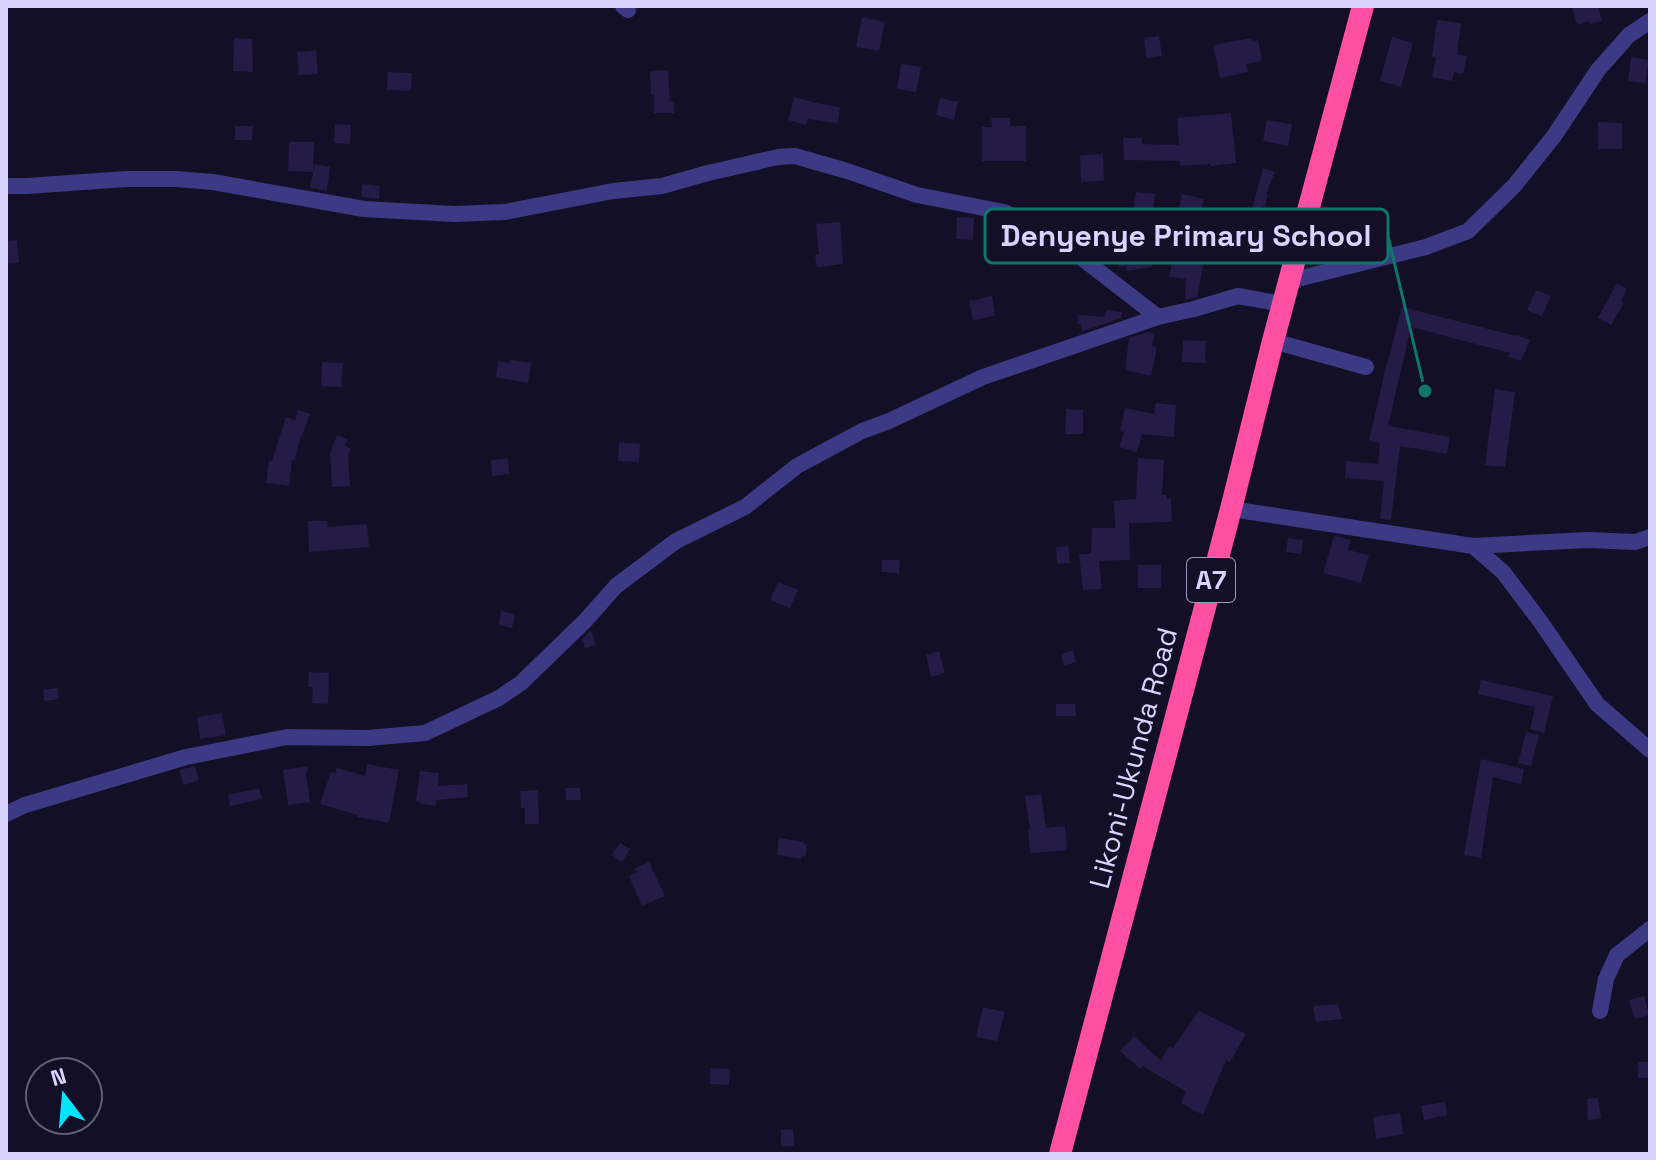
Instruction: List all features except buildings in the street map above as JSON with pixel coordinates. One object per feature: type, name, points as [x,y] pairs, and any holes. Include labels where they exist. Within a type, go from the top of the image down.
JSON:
[{"type":"highway","name":"Likoni-Ukunda Road","points":[[1060,1154],[1363,6]]},
{"type":"street","points":[[1289,281],[1426,247],[1468,231],[1514,186],[1554,136],[1598,70],[1629,35],[1650,21]]},
{"type":"street","points":[[6,186],[176,179],[213,182],[364,209],[454,214],[505,212],[613,191],[662,186],[778,157],[795,156],[917,195],[1004,212],[1052,235],[1158,317]]},
{"type":"street","points":[[6,814],[25,805],[186,757],[287,737],[368,738],[425,733],[499,698],[521,683],[616,586],[676,541],[745,507],[797,466],[862,431],[983,377],[1158,317],[1238,296],[1283,304]]},
{"type":"street","points":[[1273,341],[1366,367]]},
{"type":"street","points":[[1231,509],[1473,546],[1589,540],[1635,542],[1650,537]]},
{"type":"street","points":[[1473,546],[1503,572],[1597,704],[1650,750]]},
{"type":"street","points":[[1600,1011],[1606,979],[1617,955],[1650,929]]},
{"type":"place","name":"Denyenye Primary School","points":[[1425,391]]}]
